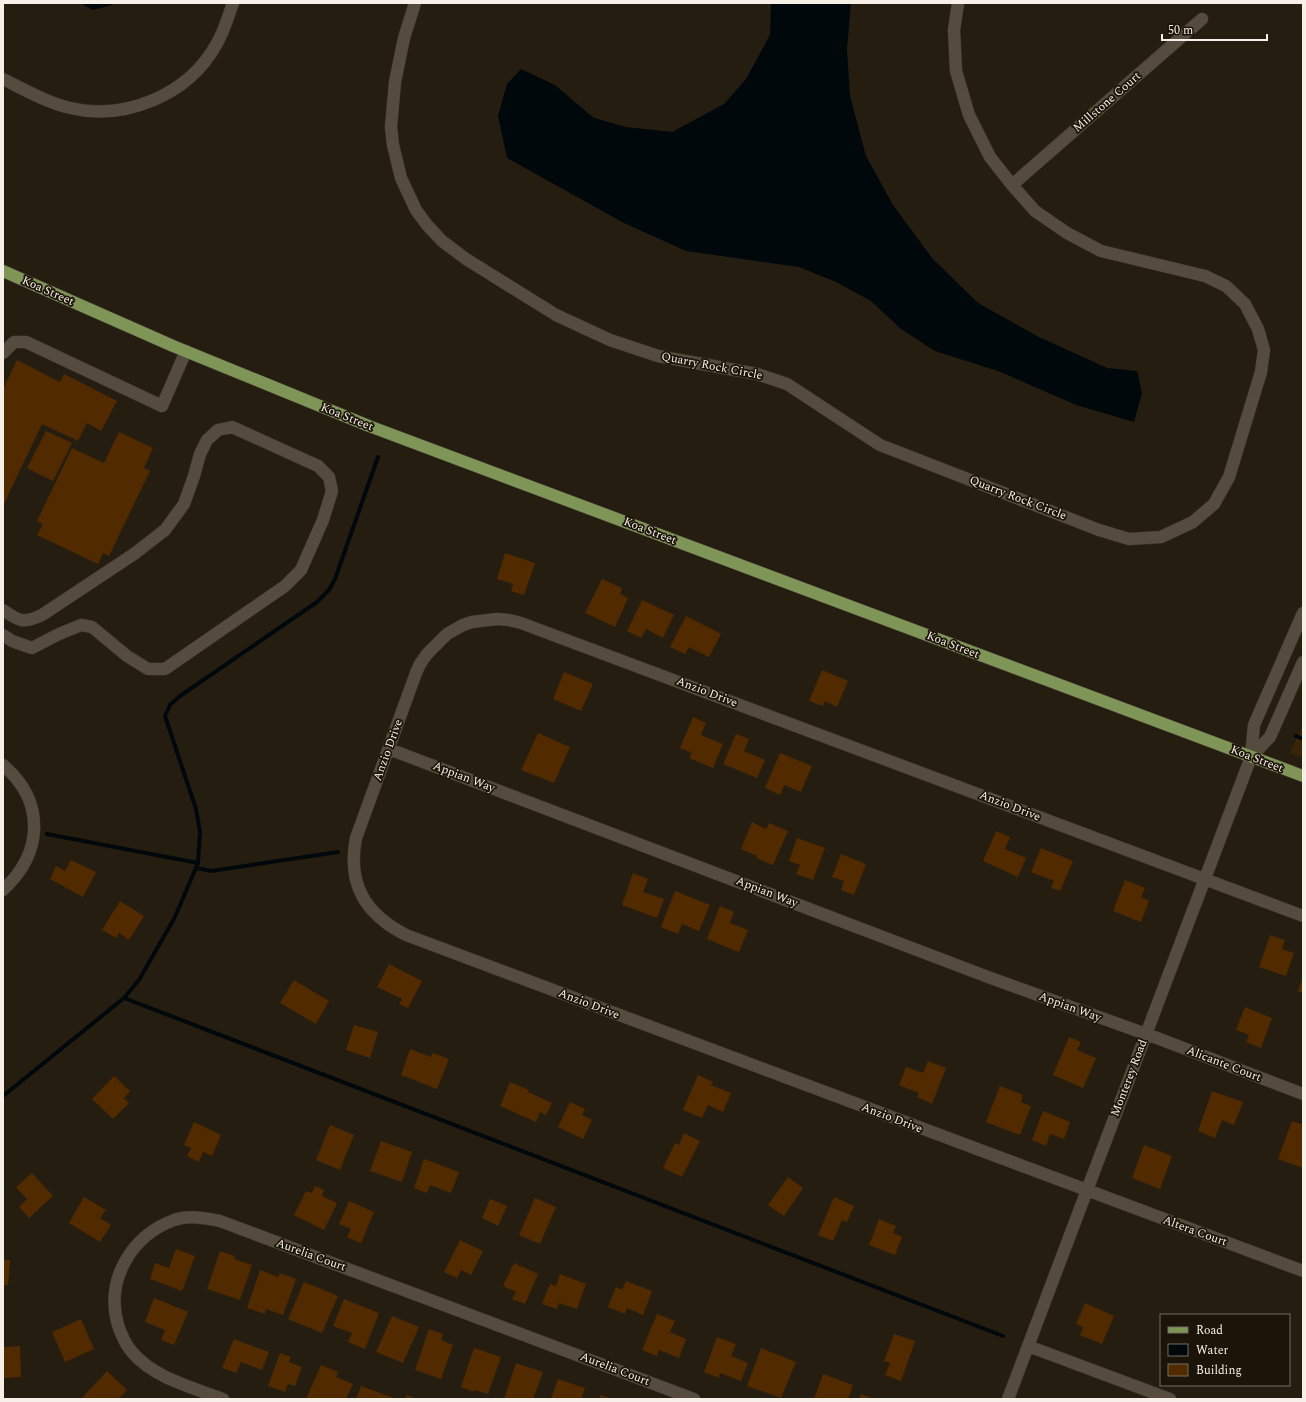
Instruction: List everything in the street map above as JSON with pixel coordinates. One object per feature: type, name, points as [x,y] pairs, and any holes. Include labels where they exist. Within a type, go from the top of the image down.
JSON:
[{"type":"main road","name":"Koa Street","points":[[3,271],[186,351],[369,426],[1303,776]]},
{"type":"street","points":[[3,79],[41,98],[70,108],[104,112],[138,106],[169,92],[195,73],[216,45],[233,3]]},
{"type":"street","name":"Quarry Rock Circle","points":[[415,3],[404,38],[395,82],[391,127],[395,156],[401,178],[416,210],[427,225],[442,241],[466,259],[556,315],[610,340],[658,356],[757,374],[788,384],[880,444],[1099,530],[1129,539],[1161,537],[1193,522],[1214,504],[1229,477],[1261,372],[1264,350],[1258,329],[1245,304],[1226,286],[1205,276],[1101,251],[1067,233],[1035,211],[990,157],[966,108],[956,71],[954,30],[958,3]]},
{"type":"street","name":"Millstone Court","points":[[1012,185],[1202,19]]},
{"type":"street","points":[[3,353],[14,342],[26,342],[162,406],[186,351]]},
{"type":"street","points":[[3,610],[16,619],[29,621],[42,616],[134,554],[165,530],[184,504],[200,454],[207,440],[218,430],[232,427],[249,434],[318,466],[329,477],[332,490],[323,520],[301,570],[285,586],[165,669],[148,669],[127,656],[92,627],[81,625],[59,634],[32,648],[12,641],[3,635]]},
{"type":"street","points":[[1251,757],[1254,725],[1303,613]]},
{"type":"street","name":"Anzio Drive","points":[[1087,1191],[406,935],[386,924],[367,904],[356,880],[354,859],[356,838],[416,673],[420,664],[434,646],[447,634],[463,625],[483,620],[509,620],[521,623],[1205,879]]},
{"type":"street","points":[[1251,757],[1270,737],[1303,662]]},
{"type":"street","name":"Appian Way","points":[[389,749],[988,976],[1146,1034]]},
{"type":"street","name":"Monterey Road","points":[[1008,1399],[1251,757]]},
{"type":"street","points":[[3,765],[18,781],[26,793],[31,804],[34,829],[30,852],[25,864],[3,890]]},
{"type":"street","points":[[1205,879],[1303,916]]},
{"type":"street","name":"Alicante Court","points":[[1146,1034],[1303,1094]]},
{"type":"street","name":"Altera Court","points":[[1087,1191],[1303,1271]]},
{"type":"street","name":"Aurelia Court","points":[[223,1399],[173,1380],[156,1372],[143,1363],[126,1344],[116,1317],[114,1301],[115,1287],[122,1266],[131,1252],[141,1241],[151,1233],[175,1220],[194,1218],[220,1221],[694,1399]]},
{"type":"street","points":[[1028,1346],[1170,1399]]},
{"type":"shaded area","points":[[1303,725],[1303,757],[1290,753]]},
{"type":"water","points":[[80,3],[114,3],[112,5],[93,10]]},
{"type":"water","points":[[771,3],[851,3],[847,49],[850,96],[866,156],[893,205],[932,258],[978,303],[1039,337],[1107,368],[1137,371],[1142,393],[1134,422],[1076,405],[998,371],[935,351],[901,329],[871,301],[836,282],[799,267],[686,251],[624,223],[507,158],[498,116],[507,84],[521,69],[555,85],[594,118],[626,127],[672,132],[724,104],[746,79],[770,35]]},
{"type":"building","points":[[17,360],[60,382],[64,374],[117,401],[101,431],[87,423],[78,441],[42,424],[3,506],[3,389]]},
{"type":"building","points":[[46,431],[72,443],[53,481],[27,468]]},
{"type":"building","points":[[119,432],[153,448],[144,468],[150,471],[109,556],[103,553],[98,564],[37,535],[43,524],[37,521],[72,448],[104,463]]},
{"type":"building","points":[[505,553],[535,563],[524,595],[511,591],[513,584],[497,579]]},
{"type":"building","points":[[602,579],[622,588],[620,594],[628,598],[615,627],[585,613]]},
{"type":"building","points":[[642,600],[674,615],[663,638],[646,629],[641,638],[627,631]]},
{"type":"building","points":[[686,616],[721,634],[709,657],[689,647],[685,654],[670,647]]},
{"type":"building","points":[[822,670],[848,681],[837,707],[825,701],[823,706],[809,701]]},
{"type":"building","points":[[564,672],[593,684],[581,711],[553,699]]},
{"type":"building","points":[[693,717],[706,723],[701,735],[723,744],[713,768],[689,758],[692,753],[680,748]]},
{"type":"building","points":[[538,733],[570,747],[554,783],[521,770]]},
{"type":"building","points":[[736,734],[749,739],[744,751],[765,760],[757,778],[723,764]]},
{"type":"building","points":[[780,753],[812,766],[801,792],[784,785],[780,795],[765,788]]},
{"type":"building","points":[[752,822],[766,829],[769,823],[788,831],[773,865],[756,858],[757,856],[741,849]]},
{"type":"building","points":[[996,831],[1010,837],[1005,849],[1026,858],[1018,877],[983,861]]},
{"type":"building","points":[[797,838],[825,848],[813,880],[796,874],[800,865],[789,861]]},
{"type":"building","points":[[1041,848],[1073,861],[1060,891],[1051,888],[1054,881],[1031,872]]},
{"type":"building","points":[[841,854],[866,864],[854,895],[841,890],[844,881],[832,877]]},
{"type":"building","points":[[71,860],[96,872],[83,897],[50,879],[56,866],[65,871]]},
{"type":"building","points":[[633,873],[648,879],[643,892],[664,899],[657,918],[622,905]]},
{"type":"building","points":[[1125,880],[1145,888],[1141,897],[1149,901],[1141,922],[1113,911]]},
{"type":"building","points":[[675,891],[710,905],[699,931],[682,924],[678,934],[661,927]]},
{"type":"building","points":[[120,901],[144,916],[129,940],[119,933],[116,938],[102,930]]},
{"type":"building","points":[[720,906],[734,912],[730,923],[748,930],[739,952],[707,939]]},
{"type":"building","points":[[1270,935],[1285,940],[1282,949],[1294,953],[1286,976],[1259,967]]},
{"type":"building","points":[[389,964],[422,981],[408,1008],[399,1004],[402,999],[377,987]]},
{"type":"building","points":[[1303,977],[1303,993],[1298,991]]},
{"type":"building","points":[[294,980],[329,1001],[316,1024],[280,1003]]},
{"type":"building","points":[[1245,1007],[1272,1018],[1261,1048],[1246,1042],[1249,1035],[1236,1030]]},
{"type":"building","points":[[354,1025],[378,1032],[370,1058],[346,1050]]},
{"type":"building","points":[[1069,1037],[1081,1042],[1077,1050],[1096,1058],[1083,1088],[1053,1075]]},
{"type":"building","points":[[410,1049],[431,1057],[433,1053],[449,1059],[437,1089],[401,1075]]},
{"type":"building","points":[[928,1061],[946,1068],[932,1104],[917,1097],[919,1093],[899,1085],[906,1067],[923,1073]]},
{"type":"building","points":[[698,1075],[713,1082],[711,1085],[731,1093],[723,1112],[708,1105],[702,1118],[683,1110]]},
{"type":"building","points":[[114,1076],[130,1091],[124,1098],[129,1103],[113,1119],[92,1099]]},
{"type":"building","points":[[510,1082],[529,1090],[528,1092],[552,1103],[546,1115],[540,1112],[536,1122],[500,1106]]},
{"type":"building","points":[[1000,1086],[1023,1095],[1021,1102],[1031,1106],[1020,1135],[986,1122]]},
{"type":"building","points":[[1212,1091],[1243,1102],[1234,1125],[1222,1120],[1215,1138],[1198,1131]]},
{"type":"building","points":[[570,1102],[585,1109],[582,1115],[592,1120],[583,1139],[558,1127]]},
{"type":"building","points":[[1043,1111],[1070,1122],[1064,1139],[1050,1134],[1046,1146],[1032,1140]]},
{"type":"building","points":[[1292,1121],[1303,1125],[1303,1168],[1278,1159]]},
{"type":"building","points":[[194,1122],[221,1135],[212,1156],[203,1152],[199,1162],[187,1156],[191,1148],[184,1145]]},
{"type":"building","points":[[330,1125],[354,1135],[340,1170],[316,1160]]},
{"type":"building","points":[[684,1133],[700,1141],[682,1177],[663,1168],[675,1143],[679,1145]]},
{"type":"building","points":[[381,1141],[412,1152],[402,1182],[370,1171]]},
{"type":"building","points":[[1144,1145],[1172,1156],[1160,1189],[1132,1178]]},
{"type":"building","points":[[424,1159],[459,1172],[451,1193],[430,1185],[427,1193],[414,1188]]},
{"type":"building","points":[[32,1173],[53,1196],[29,1218],[19,1207],[27,1199],[16,1187]]},
{"type":"building","points":[[788,1177],[803,1188],[784,1216],[768,1205]]},
{"type":"building","points":[[315,1186],[324,1190],[322,1196],[337,1203],[324,1230],[294,1215],[306,1191],[312,1193]]},
{"type":"building","points":[[84,1197],[106,1210],[100,1218],[111,1225],[100,1242],[69,1223]]},
{"type":"building","points":[[834,1197],[854,1206],[847,1222],[842,1220],[833,1241],[818,1235]]},
{"type":"building","points":[[535,1198],[556,1207],[540,1244],[519,1235]]},
{"type":"building","points":[[490,1199],[507,1206],[498,1226],[482,1218]]},
{"type":"building","points":[[349,1201],[374,1212],[361,1243],[347,1237],[351,1229],[339,1224]]},
{"type":"building","points":[[879,1219],[896,1226],[893,1233],[902,1237],[895,1255],[869,1245]]},
{"type":"building","points":[[460,1240],[483,1251],[471,1275],[461,1270],[457,1278],[444,1272]]},
{"type":"building","points":[[176,1249],[195,1256],[182,1291],[150,1279],[155,1263],[169,1268]]},
{"type":"building","points":[[220,1251],[235,1256],[234,1259],[252,1265],[240,1300],[207,1289]]},
{"type":"building","points":[[3,1260],[10,1260],[8,1285],[3,1285]]},
{"type":"building","points":[[514,1263],[538,1274],[525,1304],[512,1299],[516,1292],[503,1286]]},
{"type":"building","points":[[260,1270],[278,1277],[280,1273],[296,1279],[283,1315],[266,1309],[265,1314],[247,1308]]},
{"type":"building","points":[[560,1274],[586,1284],[577,1309],[559,1303],[557,1309],[542,1304],[550,1284],[556,1286]]},
{"type":"building","points":[[626,1281],[652,1291],[643,1315],[627,1308],[625,1314],[608,1307],[616,1287],[622,1290]]},
{"type":"building","points":[[304,1282],[338,1296],[322,1333],[288,1319]]},
{"type":"building","points":[[154,1298],[188,1312],[174,1345],[161,1340],[165,1330],[145,1322]]},
{"type":"building","points":[[344,1299],[379,1313],[365,1349],[348,1342],[352,1333],[333,1326]]},
{"type":"building","points":[[1085,1303],[1114,1316],[1102,1344],[1080,1335],[1083,1327],[1076,1324]]},
{"type":"building","points":[[657,1314],[675,1321],[670,1332],[686,1339],[679,1358],[659,1350],[657,1356],[642,1350]]},
{"type":"building","points":[[392,1316],[419,1327],[403,1363],[376,1352]]},
{"type":"building","points":[[81,1319],[94,1349],[65,1362],[52,1332]]},
{"type":"building","points":[[429,1329],[443,1334],[441,1340],[453,1345],[441,1379],[415,1370]]},
{"type":"building","points":[[894,1334],[915,1341],[901,1381],[885,1375],[890,1363],[884,1361]]},
{"type":"building","points":[[717,1337],[736,1344],[731,1356],[748,1363],[741,1381],[720,1373],[719,1378],[704,1372]]},
{"type":"building","points":[[234,1339],[269,1352],[262,1370],[241,1362],[236,1373],[222,1368]]},
{"type":"building","points":[[20,1346],[21,1377],[3,1378],[3,1347]]},
{"type":"building","points":[[474,1348],[501,1357],[488,1394],[475,1390],[474,1392],[461,1387]]},
{"type":"building","points":[[761,1348],[796,1362],[781,1398],[747,1386]]},
{"type":"building","points":[[280,1353],[291,1357],[289,1362],[302,1367],[295,1386],[288,1384],[285,1392],[268,1386]]},
{"type":"building","points":[[516,1363],[543,1372],[533,1399],[504,1399]]},
{"type":"building","points":[[321,1365],[338,1372],[336,1377],[353,1384],[346,1399],[306,1399]]},
{"type":"building","points":[[107,1371],[127,1390],[118,1399],[81,1399]]},
{"type":"building","points":[[823,1374],[853,1385],[848,1399],[814,1399]]},
{"type":"building","points":[[558,1379],[585,1388],[581,1399],[551,1399]]},
{"type":"building","points":[[361,1386],[396,1399],[356,1399]]},
{"type":"building","points":[[861,1394],[874,1399],[859,1399]]},
{"type":"building","points":[[407,1395],[416,1399],[405,1399]]},
{"type":"building","points":[[601,1395],[612,1399],[599,1399]]},
{"type":"waterway","points":[[3,1096],[124,998],[139,980],[175,917],[198,863],[200,832],[196,809],[165,716],[170,705],[180,696],[317,602],[329,590],[335,579],[378,457]]},
{"type":"waterway","points":[[1296,736],[1303,739]]},
{"type":"waterway","points":[[47,834],[198,863]]},
{"type":"waterway","points":[[197,868],[211,871],[338,852]]},
{"type":"waterway","points":[[124,998],[1003,1336]]}]
